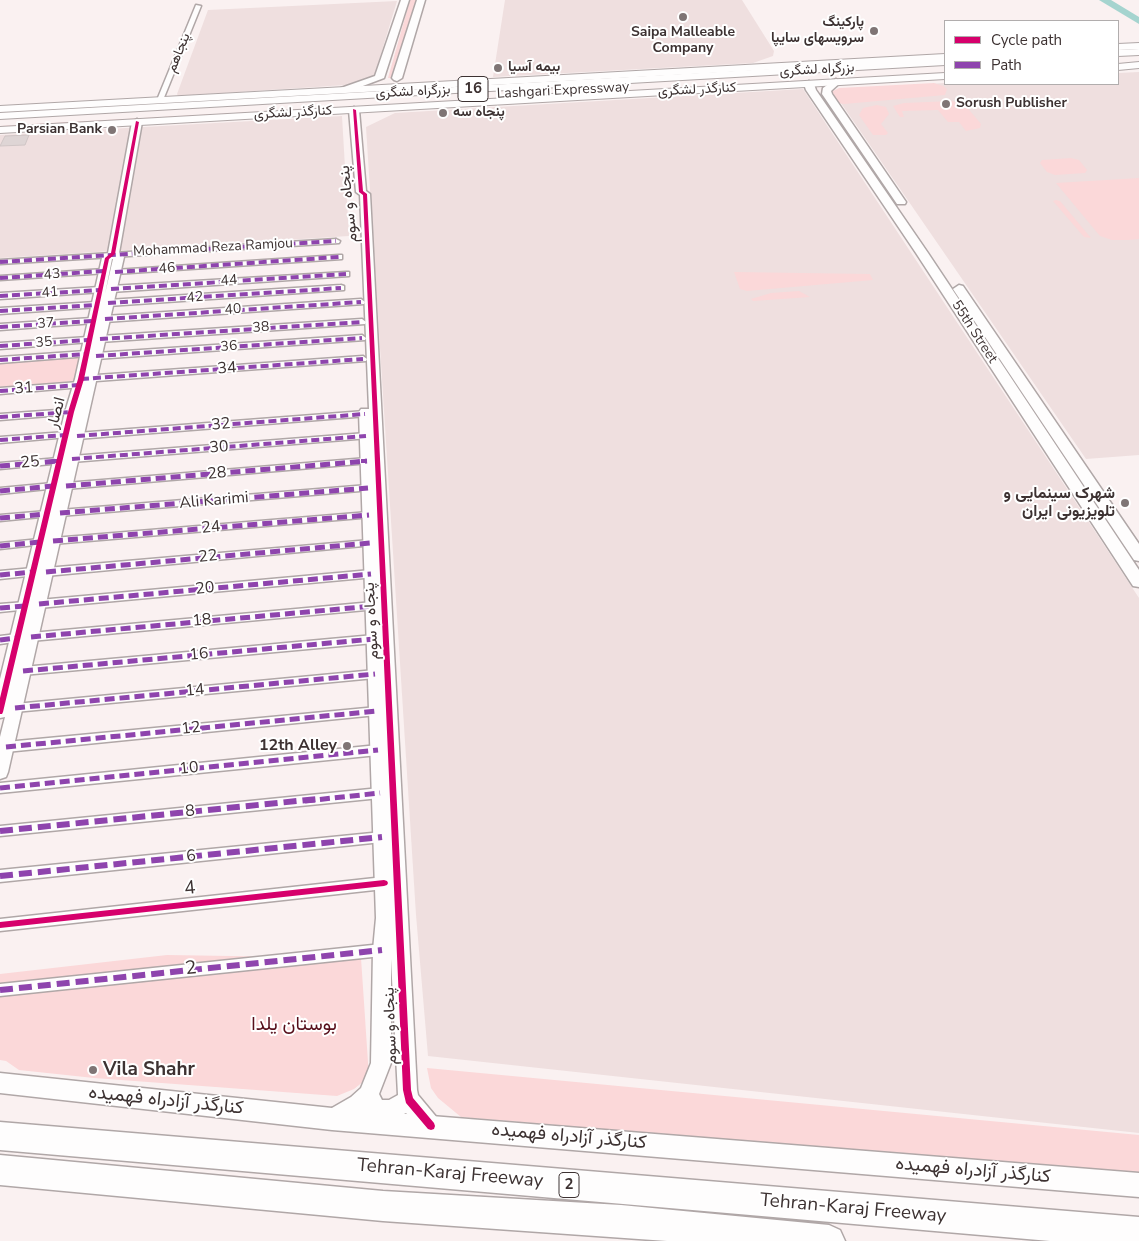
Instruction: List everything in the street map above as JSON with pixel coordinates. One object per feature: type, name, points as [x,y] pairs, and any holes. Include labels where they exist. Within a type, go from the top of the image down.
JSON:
[{"type":"highway","name":"Tehran-Karaj Freeway","points":[[0,1136],[1139,1233]]},
{"type":"highway","name":"Tehran-Karaj Freeway","points":[[0,1170],[383,1206],[621,1220],[745,1231],[829,1241]]},
{"type":"main road","points":[[344,90],[364,85],[379,78],[406,0]]},
{"type":"main road","points":[[397,78],[421,0]]},
{"type":"main road","points":[[1119,47],[1139,46]]},
{"type":"main road","points":[[1119,53],[1139,52]]},
{"type":"main road","name":"کنارگذر لشگری","points":[[0,109],[944,56]]},
{"type":"main road","points":[[1119,59],[1139,58]]},
{"type":"main road","name":"بزرگراه لشگری","points":[[0,116],[944,62]]},
{"type":"main road","points":[[1119,67],[1139,66]]},
{"type":"main road","points":[[616,81],[733,68]]},
{"type":"main road","name":"Lashgari Expressway","points":[[24,121],[944,68]]},
{"type":"main road","name":"کنارگذر لشگری","points":[[0,130],[602,96],[831,87],[944,76]]},
{"type":"main road","points":[[379,78],[381,81],[388,82],[397,78],[424,86]]},
{"type":"main road","name":"55th Street","points":[[831,87],[928,253]]},
{"type":"main road","name":"55th Street","points":[[810,88],[928,253],[1132,555],[1139,582]]},
{"type":"main road","points":[[377,102],[454,102],[602,96]]},
{"type":"main road","points":[[0,123],[24,121]]},
{"type":"main road","name":"کنارگذر آزادراه فهمیده","points":[[0,1083],[332,1119],[1139,1185]]},
{"type":"street","name":"پنجاهم","points":[[160,100],[198,6]]},
{"type":"street","name":"پنجاه و سوم","points":[[354,110],[361,192],[365,194],[392,917],[409,1100]]},
{"type":"street","name":"انصار","points":[[71,436],[71,412],[91,355],[110,272],[119,257],[113,254],[137,122]]},
{"type":"street","name":"پنجاه و سوم","points":[[361,192],[357,195],[378,750],[384,883],[392,917],[382,950],[381,1063],[369,1094]]},
{"type":"street","name":"Mohammad Reza Ramjou","points":[[0,262],[336,241]]},
{"type":"street","name":"46","points":[[110,272],[339,257]]},
{"type":"street","name":"43","points":[[0,278],[110,272]]},
{"type":"street","name":"44","points":[[106,289],[346,274]]},
{"type":"street","name":"42","points":[[0,311],[341,288]]},
{"type":"street","name":"41","points":[[0,296],[106,289]]},
{"type":"street","name":"40","points":[[98,320],[361,302]]},
{"type":"street","name":"37","points":[[0,327],[98,320]]},
{"type":"street","name":"38","points":[[94,339],[362,322]]},
{"type":"street","name":"36","points":[[0,360],[362,338]]},
{"type":"street","name":"35","points":[[0,346],[94,339]]},
{"type":"street","name":"34","points":[[83,381],[363,359]]},
{"type":"street","name":"انصار","points":[[0,710],[24,638],[83,381]]},
{"type":"street","name":"31","points":[[0,391],[83,381]]},
{"type":"street","points":[[0,417],[71,412]]},
{"type":"street","name":"32","points":[[0,440],[365,414]]},
{"type":"street","name":"30","points":[[66,460],[366,436]]},
{"type":"street","name":"25","points":[[0,466],[66,460]]},
{"type":"street","name":"28","points":[[0,491],[367,461]]},
{"type":"street","name":"Ali Karimi","points":[[0,518],[368,488]]},
{"type":"street","name":"24","points":[[0,546],[369,515]]},
{"type":"street","name":"22","points":[[0,575],[370,543]]},
{"type":"street","name":"20","points":[[0,608],[371,574]]},
{"type":"street","name":"18","points":[[0,640],[372,606]]},
{"type":"street","name":"16","points":[[11,673],[374,639]]},
{"type":"street","name":"انصار","points":[[0,772],[15,708],[11,673]]},
{"type":"street","name":"14","points":[[15,708],[376,674]]},
{"type":"street","name":"12","points":[[6,748],[377,711]]},
{"type":"street","name":"10","points":[[0,788],[378,750]]},
{"type":"street","name":"8","points":[[0,831],[380,793]]},
{"type":"street","name":"6","points":[[0,876],[382,837]]},
{"type":"street","name":"4","points":[[0,925],[384,883]]},
{"type":"street","name":"2","points":[[0,990],[382,950]]},
{"type":"street","points":[[369,1094],[371,1105],[380,1110],[391,1110],[409,1100],[431,1126]]},
{"type":"street","points":[[332,1119],[358,1104],[369,1094]]},
{"type":"shaded area","points":[[505,0],[742,0],[774,51],[773,56],[753,63],[493,77]]},
{"type":"shaded area","points":[[397,1],[374,77],[361,84],[178,96],[177,94],[208,10]]},
{"type":"shaded area","points":[[1139,72],[1139,455],[1086,459],[834,93],[843,89],[944,83],[944,85],[1119,85],[1119,73]]},
{"type":"shaded area","points":[[803,89],[1139,598],[1139,1133],[428,1056],[416,915],[366,127],[395,113]]},
{"type":"shaded area","points":[[342,116],[349,236],[0,258],[0,135]]},
{"type":"green space","points":[[410,0],[417,0],[393,78],[388,78]]},
{"type":"green space","points":[[934,83],[947,89],[945,95],[844,104],[838,103],[831,92],[839,88]]},
{"type":"green space","points":[[952,101],[965,105],[981,124],[980,128],[966,131],[959,122],[948,122],[938,110],[902,111],[904,117],[900,117],[893,106],[904,103]]},
{"type":"green space","points":[[401,104],[420,105],[0,128],[0,126],[32,124]]},
{"type":"green space","points":[[877,105],[886,107],[889,114],[881,124],[888,133],[886,135],[873,135],[859,115],[863,108]]},
{"type":"green space","points":[[1071,158],[1079,160],[1087,170],[1085,173],[1055,175],[1047,172],[1040,163],[1042,160]]},
{"type":"green space","points":[[1139,178],[1139,239],[1128,240],[1112,240],[1100,236],[1056,183]]},
{"type":"green space","points":[[1053,201],[1060,201],[1091,238],[1084,237]]},
{"type":"green space","points":[[734,272],[870,274],[873,280],[747,291],[740,289]]},
{"type":"green space","points":[[799,291],[810,297],[753,301],[751,299],[771,293]]},
{"type":"green space","points":[[81,356],[76,381],[0,387],[0,361]]},
{"type":"green space","name":"بوستان یلدا","points":[[167,955],[361,958],[369,1077],[354,1089],[337,1096],[94,1078],[19,1070],[6,1061],[0,1060],[0,974]]},
{"type":"green space","points":[[427,1068],[1139,1135],[1139,1175],[461,1117],[438,1098],[431,1088]]},
{"type":"building","points":[[29,135],[25,145],[0,146],[5,136]]},
{"type":"waterway","points":[[1104,0],[1139,21]]},
{"type":"marked path","points":[[0,262],[336,241]]},
{"type":"marked path","points":[[115,272],[339,257]]},
{"type":"marked path","points":[[0,278],[104,271]]},
{"type":"marked path","points":[[111,289],[346,274]]},
{"type":"marked path","points":[[108,303],[341,288]]},
{"type":"marked path","points":[[0,296],[100,290]]},
{"type":"marked path","points":[[105,319],[361,302]]},
{"type":"marked path","points":[[0,311],[96,305]]},
{"type":"marked path","points":[[0,327],[92,321]]},
{"type":"marked path","points":[[100,339],[362,322]]},
{"type":"marked path","points":[[96,356],[362,338]]},
{"type":"marked path","points":[[0,346],[88,340]]},
{"type":"marked path","points":[[0,360],[86,354]]},
{"type":"marked path","points":[[81,379],[363,359]]},
{"type":"marked path","points":[[0,391],[79,385]]},
{"type":"marked path","points":[[0,417],[71,412]]},
{"type":"marked path","points":[[77,436],[365,414]]},
{"type":"marked path","points":[[0,440],[65,435]]},
{"type":"marked path","points":[[72,459],[366,436]]},
{"type":"marked path","points":[[0,466],[59,461]]},
{"type":"marked path","points":[[66,486],[367,461]]},
{"type":"marked path","points":[[0,491],[53,486]]},
{"type":"marked path","points":[[60,513],[368,488]]},
{"type":"marked path","points":[[0,518],[47,514]]},
{"type":"marked path","points":[[53,541],[369,515]]},
{"type":"marked path","points":[[0,546],[40,542]]},
{"type":"marked path","points":[[46,572],[370,543]]},
{"type":"marked path","points":[[0,575],[33,572]]},
{"type":"marked path","points":[[39,604],[371,574]]},
{"type":"marked path","points":[[0,608],[25,606]]},
{"type":"marked path","points":[[31,637],[373,606]]},
{"type":"marked path","points":[[0,640],[17,638]]},
{"type":"marked path","points":[[23,671],[374,639]]},
{"type":"marked path","points":[[15,708],[375,674]]},
{"type":"marked path","points":[[6,747],[377,711]]},
{"type":"marked path","points":[[0,788],[378,750]]},
{"type":"marked path","points":[[0,831],[380,793]]},
{"type":"marked path","points":[[0,876],[382,837]]},
{"type":"marked path","points":[[0,990],[382,950]]},
{"type":"cycle path","points":[[354,110],[361,192],[365,194],[407,1090],[409,1100],[431,1126]]},
{"type":"cycle path","points":[[0,712],[71,412],[81,379],[107,258],[113,254],[137,122]]},
{"type":"cycle path","points":[[0,925],[384,883]]},
{"type":"place","name":"Saipa Malleable Company","points":[[683,17]]},
{"type":"place","name":"پارکینگ سرویسهای سایپا","points":[[874,31]]},
{"type":"place","name":"بیمه آسیا","points":[[498,68]]},
{"type":"place","name":"Sorush Publisher","points":[[946,104]]},
{"type":"place","name":"پنجاه سه","points":[[443,113]]},
{"type":"place","name":"Parsian Bank","points":[[112,130]]},
{"type":"place","name":"شهرک سینمایی و تلویزیونی ایران","points":[[1125,503]]},
{"type":"place","name":"12th Alley","points":[[347,746]]},
{"type":"place","name":"Vila Shahr","points":[[93,1070]]}]
